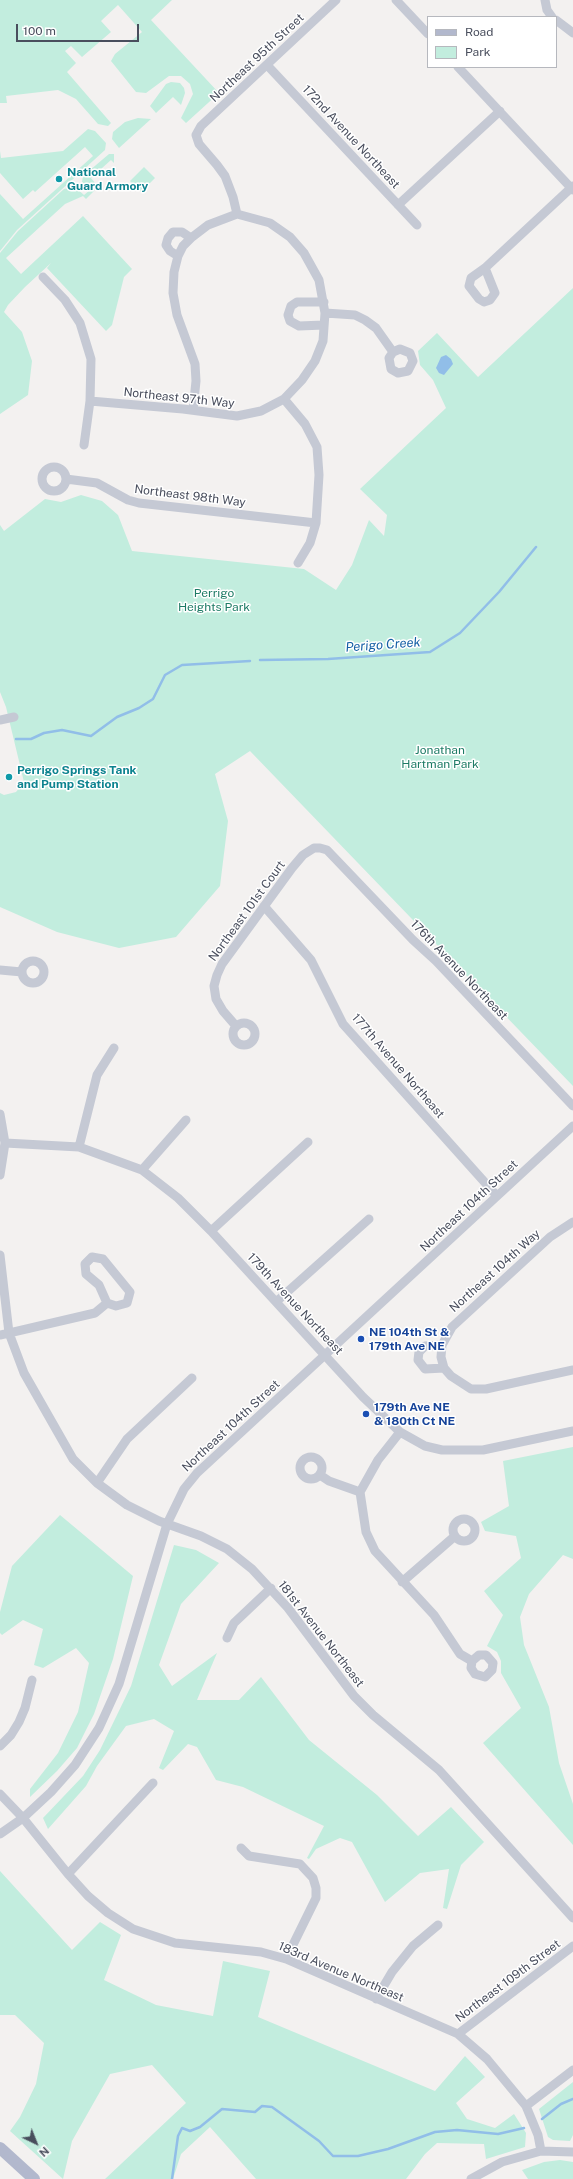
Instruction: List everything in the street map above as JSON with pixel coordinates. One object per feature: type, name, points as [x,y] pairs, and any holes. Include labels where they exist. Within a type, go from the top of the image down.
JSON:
[{"type":"main road","points":[[0,2148],[34,2179]]},
{"type":"street","name":"Northeast 95th Street","points":[[237,214],[234,197],[225,176],[199,144],[196,135],[200,126],[336,0]]},
{"type":"street","points":[[396,0],[427,33]]},
{"type":"street","points":[[545,0],[547,10],[551,16]]},
{"type":"street","points":[[557,21],[573,33]]},
{"type":"street","name":"172nd Avenue Northeast","points":[[267,65],[417,225]]},
{"type":"street","points":[[459,68],[572,188],[485,268]]},
{"type":"street","points":[[398,205],[500,112]]},
{"type":"street","points":[[193,410],[196,381],[195,364],[177,314],[173,293],[174,272],[178,256],[183,246],[191,238],[208,225],[237,214]]},
{"type":"street","name":"Northeast 97th Way","points":[[90,401],[193,410],[237,416],[261,411],[284,399],[302,380],[315,361],[323,341],[325,313],[324,302],[315,271],[298,245],[280,229],[270,223],[237,214]]},
{"type":"street","points":[[178,256],[170,252],[166,245],[168,238],[173,232],[182,232],[191,238]]},
{"type":"street","points":[[43,277],[71,309],[80,323],[91,359],[90,401],[84,445]]},
{"type":"street","points":[[324,302],[297,302],[290,308],[288,315],[290,321],[299,326],[324,325]]},
{"type":"street","points":[[325,313],[355,315],[365,320],[376,328],[393,352]]},
{"type":"street","points":[[284,399],[305,424],[317,447],[319,475],[316,523],[310,543],[298,563]]},
{"type":"street","name":"Northeast 98th Way","points":[[66,480],[97,483],[128,500],[139,503],[316,523]]},
{"type":"street","points":[[0,720],[14,717]]},
{"type":"street","name":"Northeast 101st Court","points":[[236,1026],[223,1011],[216,999],[214,986],[222,964],[303,855],[314,848],[327,850]]},
{"type":"street","name":"176th Avenue Northeast","points":[[327,850],[573,1106]]},
{"type":"street","name":"177th Avenue Northeast","points":[[264,906],[311,960],[343,1024],[497,1196]]},
{"type":"street","points":[[0,970],[22,972]]},
{"type":"street","points":[[79,1147],[97,1075],[114,1048]]},
{"type":"street","points":[[0,1114],[5,1144],[0,1175]]},
{"type":"street","points":[[142,1170],[186,1120]]},
{"type":"street","name":"Northeast 104th Street","points":[[0,1834],[23,1818],[76,1766],[102,1722],[119,1684],[167,1524],[184,1489],[197,1473],[573,1126]]},
{"type":"street","points":[[211,1231],[308,1142]]},
{"type":"street","name":"179th Avenue Northeast","points":[[5,1144],[79,1147],[142,1170],[178,1198],[211,1231],[363,1396],[400,1432],[425,1446],[442,1450],[483,1450],[573,1431]]},
{"type":"street","points":[[276,1302],[369,1219]]},
{"type":"street","name":"Northeast 104th Way","points":[[444,1368],[441,1357],[442,1345],[452,1327],[550,1237],[573,1222]]},
{"type":"street","name":"181st Avenue Northeast","points":[[0,1256],[4,1334],[49,1419],[73,1458],[97,1484],[127,1504],[167,1524],[201,1536],[227,1549],[270,1588],[288,1608],[354,1696],[373,1715],[439,1770],[573,1918]]},
{"type":"street","points":[[92,1257],[103,1260],[130,1292],[127,1303],[116,1306],[107,1303],[99,1285],[86,1274],[85,1264],[92,1257]]},
{"type":"street","points":[[4,1334],[95,1313],[107,1303]]},
{"type":"street","points":[[442,1345],[425,1346],[419,1352],[418,1360],[425,1369],[444,1368],[460,1384],[471,1389],[486,1389],[573,1370]]},
{"type":"street","points":[[97,1484],[127,1438],[192,1378]]},
{"type":"street","points":[[400,1432],[378,1460],[360,1492],[366,1532],[374,1551],[434,1615],[460,1654],[472,1661]]},
{"type":"street","points":[[320,1475],[329,1481],[360,1492]]},
{"type":"street","points":[[402,1582],[455,1536]]},
{"type":"street","points":[[227,1638],[234,1623],[270,1588]]},
{"type":"street","points":[[0,1746],[11,1735],[19,1722],[25,1708],[32,1680]]},
{"type":"street","points":[[68,1874],[152,1783]]},
{"type":"street","name":"183rd Avenue Northeast","points":[[0,1794],[23,1818],[68,1874],[88,1896],[108,1913],[133,1929],[175,1943],[261,1952],[286,1959],[458,2034],[487,2059],[526,2106],[538,2135],[541,2151]]},
{"type":"street","points":[[241,1848],[249,1856],[300,1864],[313,1878],[316,1888],[316,1898],[286,1959]]},
{"type":"street","points":[[376,1999],[392,1972],[413,1946],[438,1925]]},
{"type":"street","name":"Northeast 109th Street","points":[[458,2034],[573,1946]]},
{"type":"street","points":[[526,2106],[573,2070]]},
{"type":"street","points":[[471,2179],[502,2162],[541,2151],[573,2152]]},
{"type":"green space","points":[[0,0],[172,0],[151,20],[219,93],[186,123],[181,118],[193,94],[190,84],[181,76],[169,76],[146,93],[136,92],[111,61],[115,54],[142,32],[118,5],[101,21],[111,32],[82,57],[71,46],[65,51],[76,63],[67,72],[111,123],[108,126],[98,124],[76,99],[58,90],[6,96],[7,103],[0,103]]},
{"type":"green space","points":[[171,82],[180,83],[184,88],[185,93],[181,105],[173,97],[156,113],[150,106],[166,84]]},
{"type":"green space","points":[[138,118],[151,119],[119,148],[112,139],[113,132],[125,122]]},
{"type":"green space","points":[[88,129],[95,131],[106,143],[105,150],[17,230],[0,251],[0,194],[23,219],[93,156],[85,147],[35,192],[33,190],[23,199],[0,173],[0,151],[1,158],[63,151]]},
{"type":"green space","points":[[109,154],[114,154],[114,163],[111,160],[91,178],[96,184],[94,191],[86,199],[83,196],[65,204],[6,258],[21,274],[83,216],[132,269],[124,277],[112,325],[106,331],[47,268],[51,263],[25,287],[8,305],[4,312],[22,332],[32,361],[28,395],[0,414],[0,253],[18,231],[64,189],[75,187],[84,195],[90,190],[82,182],[83,176]]},
{"type":"green space","points":[[144,167],[155,178],[141,192],[130,181]]},
{"type":"green space","points":[[573,288],[573,1086],[250,751],[215,774],[228,821],[220,886],[176,937],[119,948],[57,932],[0,907],[0,793],[4,795],[16,792],[24,782],[6,707],[0,692],[0,525],[4,531],[45,499],[61,502],[81,495],[102,501],[118,515],[132,551],[304,569],[336,590],[352,565],[369,520],[384,536],[387,515],[360,489],[446,408],[433,380],[420,365],[418,351],[437,333],[478,377]]},
{"type":"green space","points":[[573,1447],[573,1559],[563,1555],[529,1594],[520,1617],[524,1645],[549,1707],[559,1763],[573,1804],[573,1845],[483,1743],[521,1708],[501,1673],[501,1661],[497,1652],[487,1646],[503,1615],[484,1591],[521,1558],[516,1536],[485,1531],[481,1522],[509,1506],[503,1461]]},
{"type":"green space","points":[[60,1515],[133,1576],[113,1659],[94,1714],[77,1748],[57,1771],[30,1797],[30,1789],[58,1753],[78,1712],[89,1663],[76,1648],[43,1668],[34,1665],[43,1629],[23,1620],[2,1635],[0,1633],[0,1612],[12,1566]]},
{"type":"green space","points":[[174,1545],[196,1550],[219,1563],[181,1604],[159,1665],[172,1686],[217,1653],[197,1700],[239,1700],[261,1677],[309,1740],[377,1795],[418,1836],[451,1807],[484,1842],[461,1865],[447,1909],[443,1908],[449,1869],[420,1873],[385,1902],[352,1842],[340,1838],[316,1849],[309,1859],[307,1858],[324,1826],[243,1787],[216,1780],[197,1747],[188,1744],[163,1770],[159,1768],[174,1731],[154,1719],[126,1726],[97,1766],[86,1786],[48,1829],[43,1818],[83,1776],[100,1750],[131,1686]]},
{"type":"green space","points":[[0,1871],[72,1950],[100,1922],[121,1935],[104,1980],[156,2005],[213,2016],[223,1961],[270,1971],[258,2017],[435,2091],[465,2056],[485,2077],[456,2103],[467,2119],[495,2128],[514,2114],[526,2133],[525,2147],[486,2159],[484,2144],[437,2143],[425,2154],[406,2179],[256,2179],[210,2127],[181,2154],[173,2179],[105,2179],[186,2103],[152,2065],[110,2074],[72,2141],[63,2179],[10,2131],[20,2117],[36,2084],[44,2043],[15,2015],[0,2015]]},
{"type":"green space","points":[[573,2082],[573,2135],[570,2141],[553,2140],[548,2137],[539,2109]]},
{"type":"green space","points":[[560,2160],[573,2162],[573,2179],[528,2179],[522,2170],[544,2162]]},
{"type":"water","points":[[446,355],[451,359],[453,364],[444,375],[439,373],[436,368],[441,357]]},
{"type":"waterway","name":"Perigo Creek","points":[[260,660],[328,659],[430,652],[460,633],[499,592],[536,547]]},
{"type":"waterway","name":"Perigo Creek","points":[[16,739],[31,739],[44,733],[62,730],[91,736],[117,717],[139,708],[153,699],[165,675],[182,665],[250,661]]},
{"type":"waterway","points":[[542,2119],[561,2104],[573,2099]]},
{"type":"waterway","points":[[172,2179],[178,2136],[182,2128],[190,2131],[200,2127],[222,2109],[255,2112],[262,2106],[272,2107],[319,2141],[333,2156],[358,2156],[388,2149],[435,2132],[457,2130],[498,2134],[524,2128]]},
{"type":"place","name":"National Guard Armory","points":[[59,179]]},
{"type":"place","name":"Perrigo Springs Tank and Pump Station","points":[[9,777]]},
{"type":"place","name":"NE 104th St & 179th Ave NE","points":[[361,1339]]},
{"type":"place","name":"179th Ave NE & 180th Ct NE","points":[[366,1414]]},
{"type":"park label","name":"Perrigo Heights Park","points":[[214,600]]},
{"type":"park label","name":"Jonathan Hartman Park","points":[[440,757]]}]
